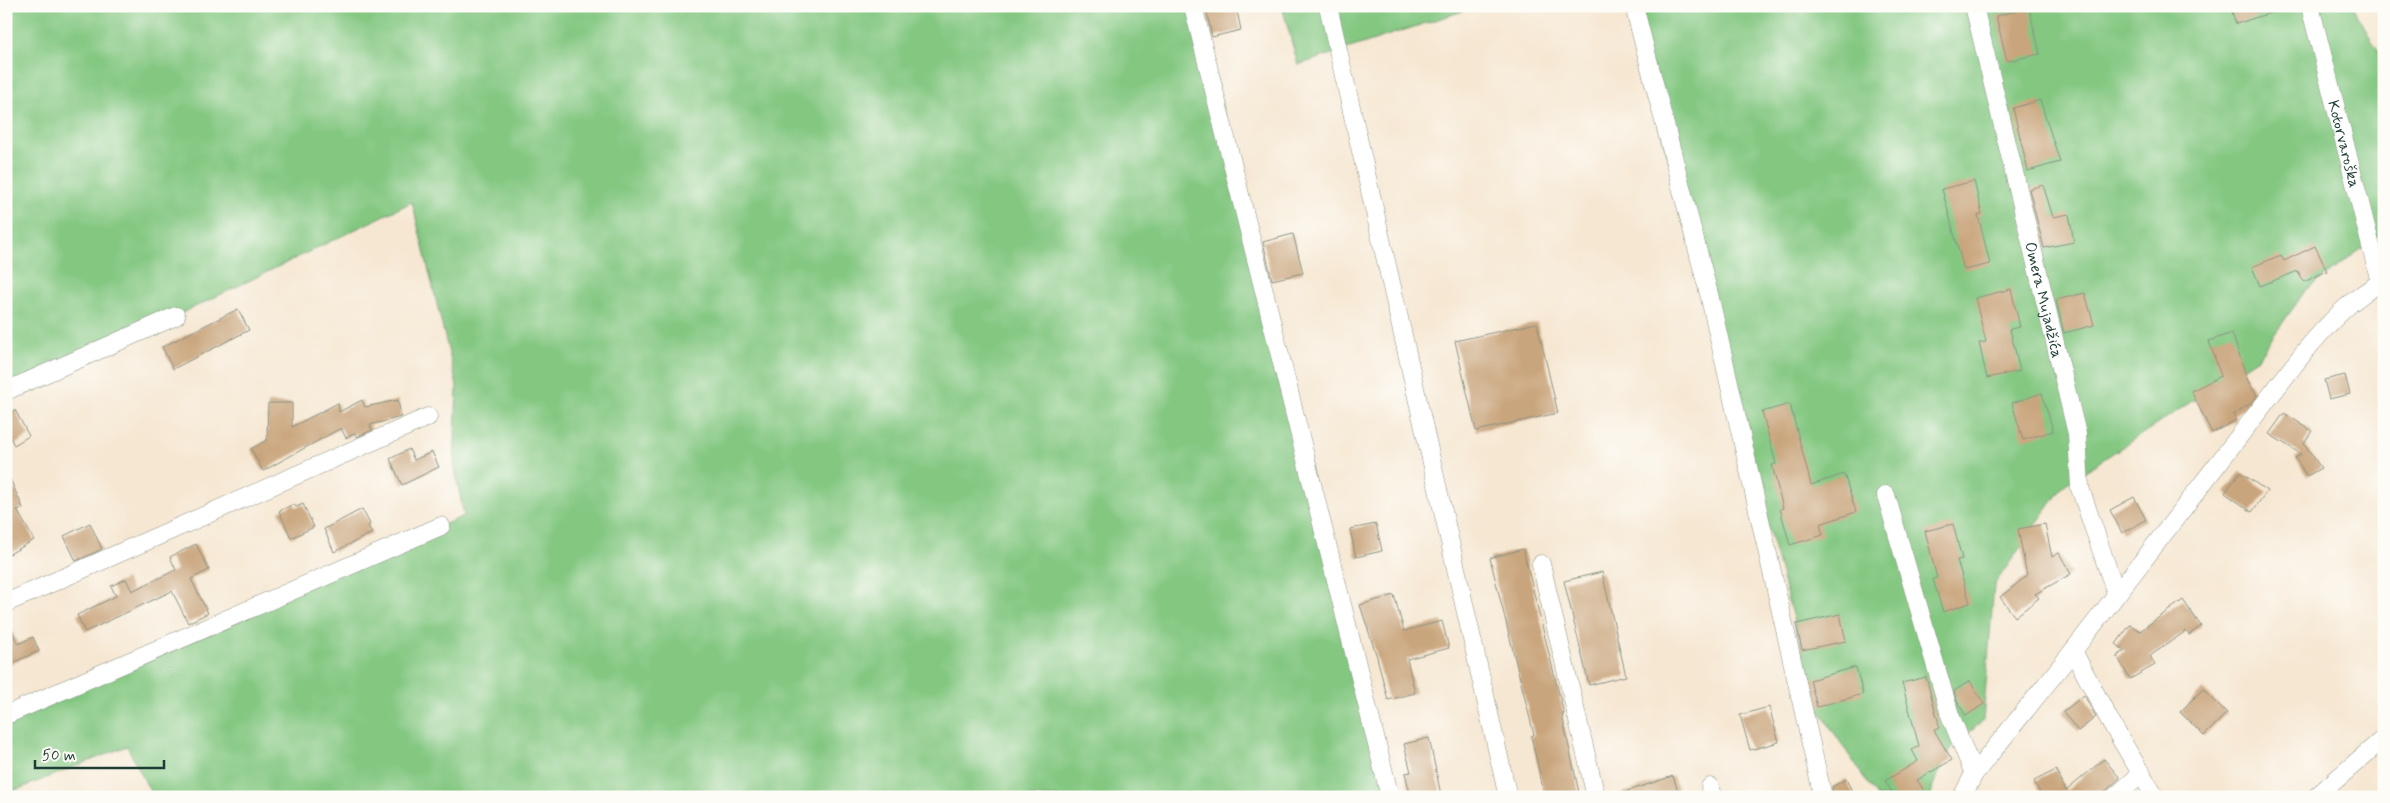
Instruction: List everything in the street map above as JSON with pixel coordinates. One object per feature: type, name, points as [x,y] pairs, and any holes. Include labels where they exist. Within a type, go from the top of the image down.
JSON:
[{"type":"street","points":[[1193,6],[1390,797]]},
{"type":"street","points":[[1328,6],[1508,797]]},
{"type":"street","points":[[1634,6],[1709,294],[1823,797]]},
{"type":"street","name":"Omera Mujadžića","points":[[1974,6],[2077,434],[2080,488],[2116,593]]},
{"type":"street","name":"Kotorvaroška","points":[[2310,6],[2382,282]]},
{"type":"street","points":[[1962,797],[1974,774],[2305,351],[2333,319],[2361,294],[2382,282]]},
{"type":"street","points":[[6,391],[176,316]]},
{"type":"street","points":[[6,603],[428,417]]},
{"type":"street","points":[[1886,495],[1950,715],[1974,774]]},
{"type":"street","points":[[6,715],[440,526]]},
{"type":"street","points":[[1541,564],[1596,797]]},
{"type":"street","points":[[2072,651],[2110,721],[2155,797]]},
{"type":"street","points":[[2316,797],[2384,738]]},
{"type":"street","points":[[2115,797],[2142,773]]},
{"type":"green space","points":[[6,6],[1198,6],[1390,797],[153,797],[127,746],[6,794],[6,715],[464,516],[454,464],[457,386],[412,202],[176,316],[6,391]]},
{"type":"green space","points":[[1282,6],[1478,6],[1298,65]]},
{"type":"green space","points":[[1627,6],[2354,6],[2356,14],[2384,60],[2384,232],[2305,291],[2258,358],[2064,485],[1994,585],[1983,721],[1951,748],[1933,785],[1931,797],[1877,797],[1817,707]]},
{"type":"building","points":[[1220,6],[1236,6],[1241,30],[1212,37],[1206,9]]},
{"type":"building","points":[[2230,6],[2282,6],[2282,9],[2236,24]]},
{"type":"building","points":[[2029,8],[2040,54],[2007,61],[1996,16]]},
{"type":"building","points":[[2040,100],[2060,162],[2028,171],[2013,108]]},
{"type":"building","points":[[1974,181],[1982,214],[1978,215],[1990,264],[1964,270],[1942,189]]},
{"type":"building","points":[[2043,185],[2053,217],[2069,214],[2074,242],[2044,248],[2029,189]]},
{"type":"building","points":[[1293,234],[1303,273],[1272,280],[1263,242]]},
{"type":"building","points":[[2315,246],[2327,271],[2304,282],[2298,271],[2260,286],[2252,267],[2281,255],[2284,261]]},
{"type":"building","points":[[2011,289],[2020,327],[2010,329],[2020,371],[1987,378],[1979,343],[1986,342],[1975,298]]},
{"type":"building","points":[[2085,293],[2094,325],[2064,333],[2056,300]]},
{"type":"building","points":[[238,309],[249,330],[173,369],[162,347]]},
{"type":"building","points":[[1537,323],[1558,413],[1476,431],[1455,341]]},
{"type":"building","points":[[2232,333],[2248,381],[2257,396],[2251,403],[2233,415],[2236,420],[2212,433],[2191,391],[2221,376],[2209,341]]},
{"type":"building","points":[[2345,375],[2350,394],[2329,399],[2324,380]]},
{"type":"building","points":[[2042,393],[2053,431],[2023,440],[2012,403]]},
{"type":"building","points":[[362,400],[365,407],[398,400],[401,417],[370,425],[372,430],[357,437],[355,433],[346,438],[341,428],[263,471],[251,449],[267,440],[268,403],[292,403],[292,427],[338,403],[339,412]]},
{"type":"building","points":[[1790,404],[1811,485],[1844,474],[1856,512],[1820,524],[1823,535],[1790,545],[1780,509],[1783,508],[1772,465],[1776,464],[1762,412]]},
{"type":"building","points":[[15,410],[29,436],[14,445],[6,429],[6,415]]},
{"type":"building","points":[[2284,413],[2312,431],[2304,443],[2321,468],[2307,476],[2295,458],[2301,454],[2269,434]]},
{"type":"building","points":[[409,449],[414,460],[432,452],[439,467],[402,485],[390,459]]},
{"type":"building","points":[[6,470],[23,508],[17,510],[34,540],[6,556]]},
{"type":"building","points":[[2240,472],[2267,491],[2252,512],[2225,493]]},
{"type":"building","points":[[2134,497],[2146,520],[2122,533],[2110,510]]},
{"type":"building","points":[[294,504],[296,507],[303,504],[314,527],[291,538],[279,511]]},
{"type":"building","points":[[362,509],[370,524],[368,526],[372,533],[334,552],[324,529]]},
{"type":"building","points":[[90,523],[102,549],[76,561],[64,536]]},
{"type":"building","points":[[1376,524],[1382,551],[1356,557],[1350,529]]},
{"type":"building","points":[[1953,524],[1962,559],[1957,560],[1970,603],[1943,612],[1933,579],[1937,578],[1925,531]]},
{"type":"building","points":[[2045,524],[2052,557],[2059,553],[2071,574],[2035,594],[2039,598],[2015,617],[2000,597],[2027,576],[2018,529]]},
{"type":"building","points":[[196,544],[209,570],[191,579],[208,613],[188,623],[172,591],[85,632],[77,615],[116,596],[111,586],[126,579],[132,591],[176,570],[170,557]]},
{"type":"building","points":[[1523,549],[1564,714],[1562,715],[1580,797],[1545,797],[1531,736],[1534,735],[1490,558]]},
{"type":"building","points":[[1602,572],[1626,676],[1589,685],[1564,581]]},
{"type":"building","points":[[1394,595],[1404,631],[1442,621],[1449,648],[1407,659],[1415,693],[1388,700],[1377,657],[1360,605]]},
{"type":"building","points":[[2183,600],[2201,626],[2189,635],[2186,631],[2150,656],[2155,665],[2130,679],[2117,656],[2125,651],[2116,644],[2130,625],[2140,631]]},
{"type":"building","points":[[1840,614],[1846,641],[1802,650],[1796,624]]},
{"type":"building","points":[[6,619],[18,644],[33,637],[39,651],[6,666]]},
{"type":"building","points":[[1856,667],[1863,694],[1817,707],[1810,680]]},
{"type":"building","points":[[1926,677],[1940,728],[1934,730],[1952,760],[1917,780],[1925,792],[1917,797],[1895,797],[1885,781],[1918,761],[1912,750],[1919,746],[1902,683]]},
{"type":"building","points":[[1970,681],[1984,704],[1966,716],[1957,701],[1954,691]]},
{"type":"building","points":[[2203,689],[2227,713],[2204,736],[2180,712]]},
{"type":"building","points":[[2084,695],[2096,717],[2078,731],[2063,712]]},
{"type":"building","points":[[1769,707],[1779,742],[1750,750],[1740,715]]},
{"type":"building","points":[[1429,738],[1441,795],[1411,797],[1405,773],[1411,772],[1404,744]]},
{"type":"building","points":[[2104,759],[2120,778],[2099,797],[2042,797],[2034,781],[2056,770],[2066,791]]},
{"type":"building","points":[[1673,776],[1680,797],[1619,797],[1619,794]]},
{"type":"building","points":[[1846,779],[1855,797],[1833,797],[1832,787]]}]
